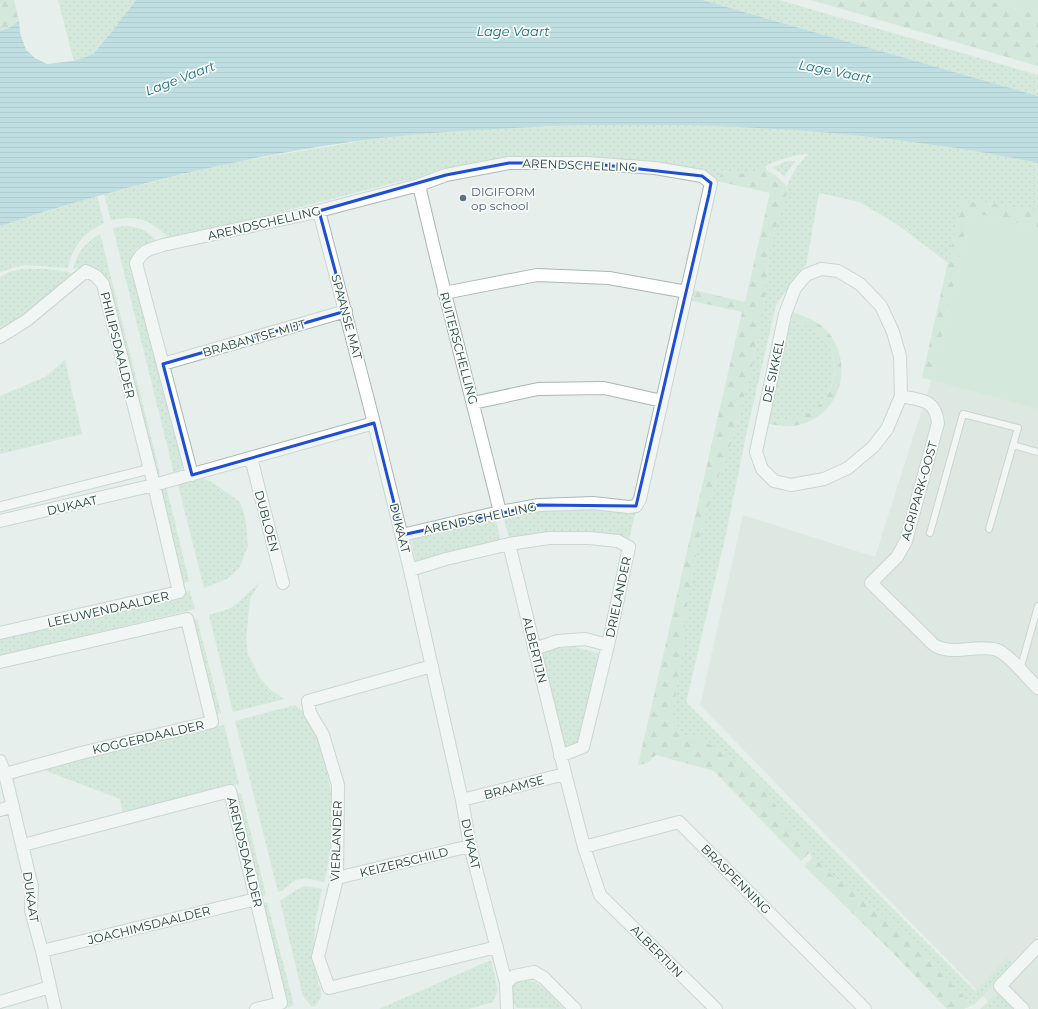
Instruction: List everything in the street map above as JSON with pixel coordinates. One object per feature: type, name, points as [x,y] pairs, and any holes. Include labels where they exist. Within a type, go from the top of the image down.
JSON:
[{"type":"street","name":"ARENDSCHELLING","points":[[192,475],[136,264],[141,255],[147,250],[163,245],[319,211],[419,185],[446,174],[509,163],[586,163],[655,168],[702,176],[711,183],[640,499],[636,506],[629,507],[593,503],[539,505],[500,512],[402,535]]},
{"type":"street","name":"RUITERSCHELLING","points":[[419,185],[444,293],[500,512]]},
{"type":"street","name":"SPAANSE MAT","points":[[319,211],[374,423]]},
{"type":"street","name":"DE SIKKEL","points":[[821,269],[838,271],[860,284],[881,306],[893,332],[900,356],[901,396],[886,429],[873,447],[848,468],[824,479],[791,485],[774,481],[762,469],[756,452],[785,314],[795,288],[806,275],[821,269]]},
{"type":"street","name":"PHILIPSDAALDER","points":[[0,337],[27,320],[86,271],[96,276],[103,284],[154,486]]},
{"type":"street","points":[[444,293],[537,275],[609,278],[687,292]]},
{"type":"street","name":"BRABANTSE MIJT","points":[[163,364],[346,312]]},
{"type":"street","points":[[473,403],[538,389],[604,388],[662,401]]},
{"type":"street","name":"AGRIPARK-OOST","points":[[901,396],[929,403],[936,412],[938,423],[906,541],[897,557],[871,583],[928,640],[938,647],[950,650],[987,648],[997,650],[1006,656],[1038,688]]},
{"type":"street","name":"DUKAAT","points":[[0,521],[154,486],[374,423],[402,535],[432,666],[462,800],[470,846],[506,983],[508,1009]]},
{"type":"street","name":"DUBLOEN","points":[[251,458],[283,583]]},
{"type":"street","points":[[0,507],[150,469]]},
{"type":"street","name":"LEEUWENDAALDER","points":[[0,633],[179,592],[154,486]]},
{"type":"street","name":"DRIELANDER","points":[[410,570],[446,559],[509,544],[549,538],[589,538],[618,542],[629,547],[608,645],[583,747],[560,756]]},
{"type":"street","name":"ALBERTIJN","points":[[509,544],[560,756]]},
{"type":"street","name":"KOGGERDAALDER","points":[[0,662],[187,619],[212,722],[85,752],[5,774]]},
{"type":"street","points":[[534,649],[558,641],[585,639],[608,645]]},
{"type":"street","name":"VIERLANDER","points":[[432,666],[308,701],[310,713],[323,736],[338,785],[337,878],[318,957],[329,988],[497,946]]},
{"type":"street","points":[[560,756],[584,847]]},
{"type":"street","name":"DUKAAT","points":[[0,761],[5,774],[23,845],[32,887],[31,910],[55,1009]]},
{"type":"street","name":"BRAAMSE","points":[[462,800],[565,774]]},
{"type":"street","name":"ARENDSDAALDER","points":[[23,845],[230,791],[281,1003],[256,1009]]},
{"type":"street","points":[[0,810],[13,806]]},
{"type":"street","name":"BRASPENNING","points":[[584,847],[679,822],[862,1008]]},
{"type":"street","name":"KEIZERSCHILD","points":[[337,878],[470,846]]},
{"type":"street","name":"ALBERTIJN","points":[[584,847],[600,895],[716,1009]]},
{"type":"street","name":"JOACHIMSDAALDER","points":[[42,951],[256,899]]},
{"type":"street","points":[[1023,1009],[1000,986],[1038,946]]},
{"type":"street","points":[[506,983],[514,976],[534,972],[544,978],[575,1009]]},
{"type":"street","points":[[0,1002],[50,988]]},
{"type":"lane","points":[[930,533],[963,414],[1018,428],[989,529]]},
{"type":"lane","points":[[1013,445],[1038,452]]},
{"type":"lane","points":[[1020,670],[1038,606]]},
{"type":"highlighted area","points":[[509,163],[586,163],[702,176],[711,183],[709,194],[636,506],[539,505],[402,535],[374,423],[192,475],[163,364],[346,311],[319,211],[446,175]]},
{"type":"shaded area","points":[[938,359],[1038,389],[1038,1009],[995,1009],[700,705],[743,515],[875,557]]},
{"type":"green space","points":[[0,0],[14,0],[19,21],[9,28],[0,31]]},
{"type":"green space","points":[[58,0],[136,0],[94,53],[74,61]]},
{"type":"green space","points":[[702,0],[779,0],[1038,75],[1038,96]]},
{"type":"green space","points":[[811,0],[992,0],[992,2],[1038,15],[1038,66]]},
{"type":"green space","points":[[992,0],[1038,0],[1038,15],[992,2]]},
{"type":"green space","points":[[615,124],[748,126],[831,132],[914,141],[1038,163],[1038,211],[962,199],[948,263],[898,225],[860,202],[819,193],[806,265],[802,268],[776,305],[746,435],[726,534],[686,702],[975,991],[1007,958],[1012,964],[975,1004],[970,1006],[964,997],[909,940],[878,911],[837,880],[809,854],[811,851],[782,815],[763,786],[738,761],[699,738],[684,735],[672,719],[682,654],[688,598],[701,530],[717,480],[734,436],[754,359],[764,304],[769,254],[780,212],[785,201],[787,186],[796,168],[808,154],[797,155],[773,162],[754,172],[738,174],[723,171],[717,181],[704,169],[648,164],[519,161],[397,182],[172,240],[147,221],[135,218],[111,220],[104,194],[230,163],[379,138],[461,130]]},
{"type":"green space","points":[[795,161],[784,177],[780,172],[772,168],[784,162]]},
{"type":"green space","points":[[765,166],[767,171],[775,175],[787,186],[785,201],[780,212],[769,254],[764,304],[754,359],[734,436],[717,480],[701,530],[688,598],[682,654],[672,719],[684,735],[699,738],[738,761],[763,786],[782,815],[811,851],[801,861],[714,771],[656,755],[647,763],[638,765],[742,312],[692,301],[693,290],[745,302],[770,193],[717,181],[723,171],[749,173]]},
{"type":"green space","points":[[97,196],[104,223],[91,230],[80,241],[72,253],[68,268],[25,265],[0,272],[0,226]]},
{"type":"green space","points":[[962,199],[1038,211],[1038,228],[970,212],[932,380],[922,378]]},
{"type":"green space","points":[[970,212],[1038,228],[1038,409],[932,380]]},
{"type":"green space","points":[[124,226],[142,230],[158,242],[138,247],[134,253],[133,260],[134,270],[183,465],[182,469],[174,473],[113,228]]},
{"type":"green space","points":[[100,234],[160,473],[158,478],[106,284],[86,266],[73,269],[82,248]]},
{"type":"green space","points":[[22,269],[47,269],[69,272],[72,277],[42,304],[0,331],[0,277],[9,272]]},
{"type":"green space","points":[[790,311],[812,320],[823,327],[833,339],[839,353],[841,367],[840,382],[836,396],[828,408],[816,418],[802,424],[784,426],[766,423],[766,417],[785,420],[802,416],[816,408],[827,395],[833,380],[834,364],[830,348],[818,333],[807,326],[788,318]]},
{"type":"green space","points":[[788,318],[815,330],[818,333],[829,348],[834,364],[833,380],[826,395],[816,408],[802,416],[785,420],[766,417]]},
{"type":"green space","points":[[65,360],[82,434],[0,454],[0,396],[45,377]]},
{"type":"green space","points":[[202,478],[212,482],[240,502],[245,517],[248,545],[240,567],[227,579],[204,588],[178,485]]},
{"type":"green space","points":[[166,486],[189,581],[181,584],[158,490]]},
{"type":"green space","points":[[588,507],[636,510],[628,543],[509,538],[504,518],[505,514],[554,508]]},
{"type":"green space","points":[[495,516],[501,543],[420,563],[416,562],[411,540],[414,537]]},
{"type":"green space","points":[[260,582],[250,599],[246,640],[248,654],[260,678],[271,690],[284,699],[233,712],[209,615],[229,609]]},
{"type":"green space","points":[[190,591],[195,609],[0,656],[0,639]]},
{"type":"green space","points":[[197,619],[221,713],[212,715],[189,621]]},
{"type":"green space","points":[[575,647],[598,653],[600,659],[577,742],[570,748],[562,744],[542,662],[542,652],[556,648]]},
{"type":"green space","points":[[295,705],[307,715],[322,747],[332,798],[331,844],[324,882],[299,879],[278,892],[235,721]]},
{"type":"green space","points":[[224,725],[239,784],[123,813],[120,799],[41,769]]},
{"type":"green space","points":[[241,793],[266,895],[257,897],[231,794]]},
{"type":"green space","points":[[813,857],[837,880],[878,911],[909,940],[964,997],[970,1006],[964,1009],[947,1009],[889,949],[804,866]]},
{"type":"green space","points":[[306,886],[322,889],[315,924],[313,956],[318,983],[321,989],[321,997],[315,1007],[311,1006],[303,996],[280,901],[296,890]]},
{"type":"green space","points":[[267,902],[294,1005],[289,1008],[284,1005],[260,905]]},
{"type":"green space","points":[[491,960],[498,990],[493,1002],[468,1009],[379,1009]]},
{"type":"green space","points":[[522,979],[535,982],[550,994],[564,1009],[516,1008],[510,988]]},
{"type":"green space","points":[[999,992],[1015,1009],[980,1009]]},
{"type":"water","name":"Lage Vaart","points":[[136,0],[702,0],[1038,96],[1038,163],[918,143],[858,135],[797,130],[676,125],[615,125],[467,130],[380,138],[236,162],[141,184],[0,226],[0,31],[9,28],[19,21],[20,33],[26,50],[35,58],[47,64],[73,61],[94,53]]},
{"type":"place","name":"DIGIFORM op school","points":[[463,198]]}]
